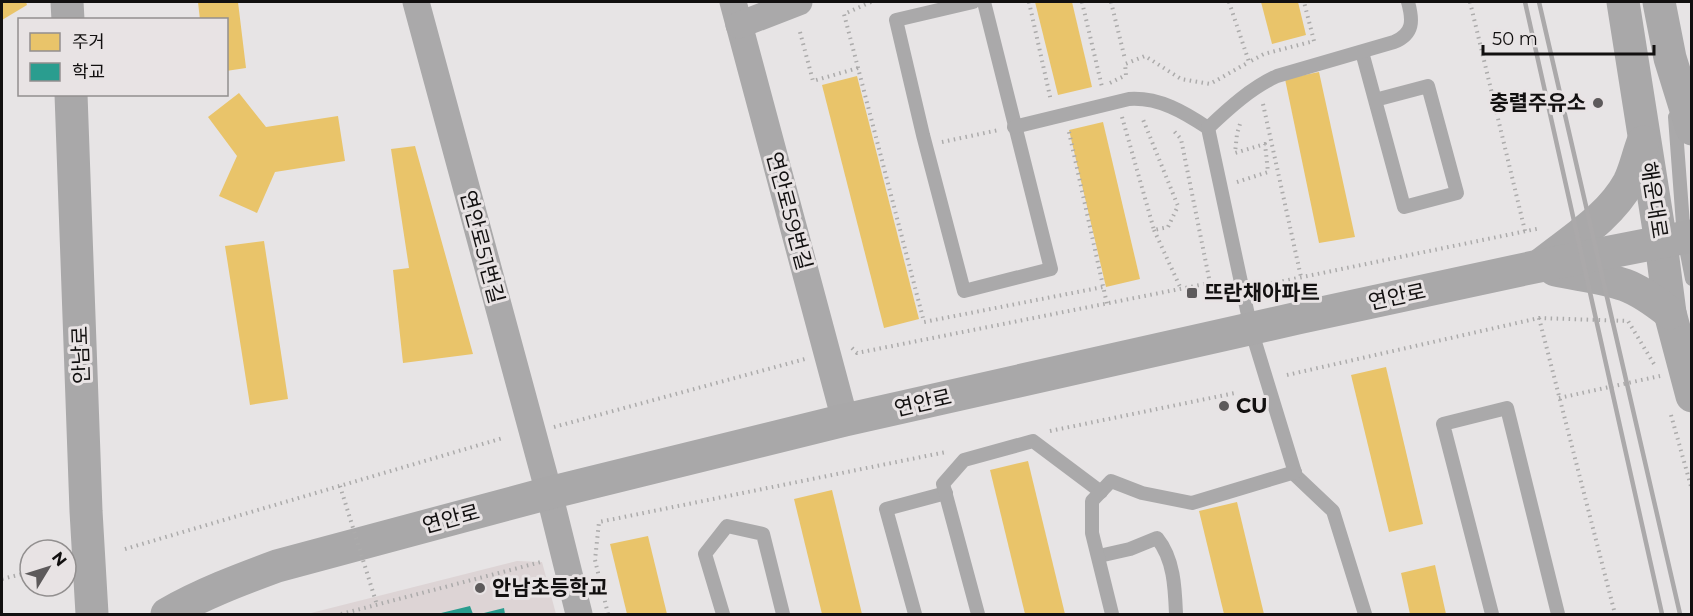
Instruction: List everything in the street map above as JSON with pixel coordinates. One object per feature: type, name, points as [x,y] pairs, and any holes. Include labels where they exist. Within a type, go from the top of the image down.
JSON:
[{"type":"main road","points":[[67,2],[68,18]]},
{"type":"main road","name":"해운대로","points":[[1623,2],[1644,138],[1679,239],[1670,313],[1681,403]]},
{"type":"main road","points":[[1659,2],[1670,58],[1692,129]]},
{"type":"main road","name":"안남로","points":[[71,96],[86,511],[92,615]]},
{"type":"main road","points":[[1539,266],[1605,214],[1617,200],[1629,181],[1644,138]]},
{"type":"main road","name":"연안로","points":[[167,615],[189,602],[277,566],[549,493],[845,420],[1539,266],[1679,239]]},
{"type":"main road","points":[[1539,266],[1628,286],[1655,301],[1670,313]]},
{"type":"street","name":"연안로51번길","points":[[416,2],[549,493],[579,615]]},
{"type":"street","points":[[736,13],[799,2]]},
{"type":"street","name":"연안로59번길","points":[[736,13],[845,420]]},
{"type":"lane","points":[[973,2],[896,20],[964,291],[1051,269],[984,2]]},
{"type":"lane","points":[[1208,128],[1244,96],[1267,81],[1394,42],[1408,34],[1412,22],[1408,2]]},
{"type":"lane","points":[[1362,52],[1375,100],[1404,207],[1457,193],[1428,86],[1375,100]]},
{"type":"lane","points":[[1670,58],[1679,239],[1692,279]]},
{"type":"lane","points":[[1014,127],[1141,98],[1168,105],[1208,128],[1251,329],[1296,476],[1333,511],[1365,615]]},
{"type":"lane","points":[[1492,615],[1443,424],[1507,408],[1558,615]]},
{"type":"lane","points":[[978,615],[943,484],[964,460],[1034,441],[1101,492]]},
{"type":"lane","points":[[1112,615],[1092,533],[1092,501],[1111,481],[1142,493],[1192,503],[1295,472]]},
{"type":"lane","points":[[915,615],[886,509],[946,493]]},
{"type":"lane","points":[[723,615],[705,554],[728,526],[763,534],[783,615]]},
{"type":"lane","points":[[1099,556],[1130,549],[1157,538],[1166,549],[1175,586],[1176,615]]},
{"type":"path","points":[[1029,2],[1051,101],[1061,98]]},
{"type":"path","points":[[1082,2],[1102,87]]},
{"type":"path","points":[[1111,2],[1125,59]]},
{"type":"path","points":[[1229,2],[1249,62]]},
{"type":"path","points":[[1092,90],[1126,75],[1125,64],[1144,56],[1181,79],[1210,84],[1264,54],[1314,41],[1304,2]]},
{"type":"path","points":[[1470,2],[1525,231]]},
{"type":"path","points":[[800,32],[813,81],[858,68]]},
{"type":"path","points":[[1253,107],[1262,100],[1301,277]]},
{"type":"path","points":[[1231,183],[1268,171],[1265,144],[1235,153],[1237,134],[1244,114]]},
{"type":"path","points":[[1114,117],[1153,117]]},
{"type":"path","points":[[1122,117],[1154,230],[1180,290]]},
{"type":"path","points":[[1142,117],[1178,206],[1168,227],[1154,230]]},
{"type":"path","points":[[857,353],[1210,283],[1181,139],[1170,125]]},
{"type":"path","points":[[1077,126],[1069,130],[1107,304]]},
{"type":"path","points":[[926,145],[1014,127]]},
{"type":"path","points":[[1256,276],[1259,287],[1546,227]]},
{"type":"path","points":[[1539,318],[1615,615]]},
{"type":"path","points":[[1287,375],[1539,318],[1628,321],[1660,376],[1559,398]]},
{"type":"path","points":[[552,428],[811,357]]},
{"type":"path","points":[[1050,431],[1235,393]]},
{"type":"path","points":[[1681,403],[1692,490]]},
{"type":"path","points":[[125,549],[503,438]]},
{"type":"path","points":[[608,615],[595,560],[598,522],[957,449]]},
{"type":"path","points":[[340,486],[377,605]]},
{"type":"path","points":[[341,615],[542,562]]},
{"type":"path","points":[[2,579],[18,575]]},
{"type":"shaded area","name":"안남초등학교","points":[[517,561],[542,562],[556,614],[307,614]]},
{"type":"building: 주거","points":[[2,2],[26,2],[27,5],[2,20]]},
{"type":"building: 주거","points":[[198,2],[238,2],[246,68],[228,71],[228,18],[200,18]]},
{"type":"building: 주거","points":[[1035,2],[1072,2],[1092,87],[1058,95]]},
{"type":"building: 주거","points":[[1261,2],[1298,2],[1306,35],[1272,44]]},
{"type":"building: 주거","points":[[1319,72],[1355,237],[1319,243],[1285,79]]},
{"type":"building: 주거","points":[[857,76],[919,319],[884,328],[822,85]]},
{"type":"building: 주거","points":[[239,93],[266,127],[338,116],[345,161],[275,172],[257,213],[219,196],[237,156],[208,117]]},
{"type":"building: 주거","points":[[1103,122],[1140,279],[1106,287],[1069,130]]},
{"type":"building: 주거","points":[[415,146],[473,354],[403,363],[393,270],[409,268],[391,149]]},
{"type":"building: 주거","points":[[264,241],[288,399],[250,405],[225,246]]},
{"type":"building: 주거","points":[[1386,367],[1423,524],[1389,532],[1351,375]]},
{"type":"building: 주거","points":[[1028,461],[1065,614],[1025,614],[990,470]]},
{"type":"building: 주거","points":[[832,490],[862,614],[822,614],[794,499]]},
{"type":"building: 주거","points":[[1237,502],[1264,614],[1224,614],[1199,511]]},
{"type":"building: 주거","points":[[648,536],[667,614],[627,614],[610,544]]},
{"type":"building: 주거","points":[[1435,565],[1446,614],[1410,614],[1401,573]]},
{"type":"building: 학교","points":[[470,606],[473,614],[437,614]]},
{"type":"building: 학교","points":[[504,608],[505,614],[480,614]]},
{"type":"railway","points":[[1525,2],[1662,614]]},
{"type":"railway","points":[[1539,2],[1680,614]]},
{"type":"place","name":"충렬주유소","points":[[1598,103]]},
{"type":"place","name":"뜨란채아파트","points":[[1192,293]]},
{"type":"place","name":"CU","points":[[1224,406]]},
{"type":"place","name":"안남초등학교","points":[[480,588]]}]
